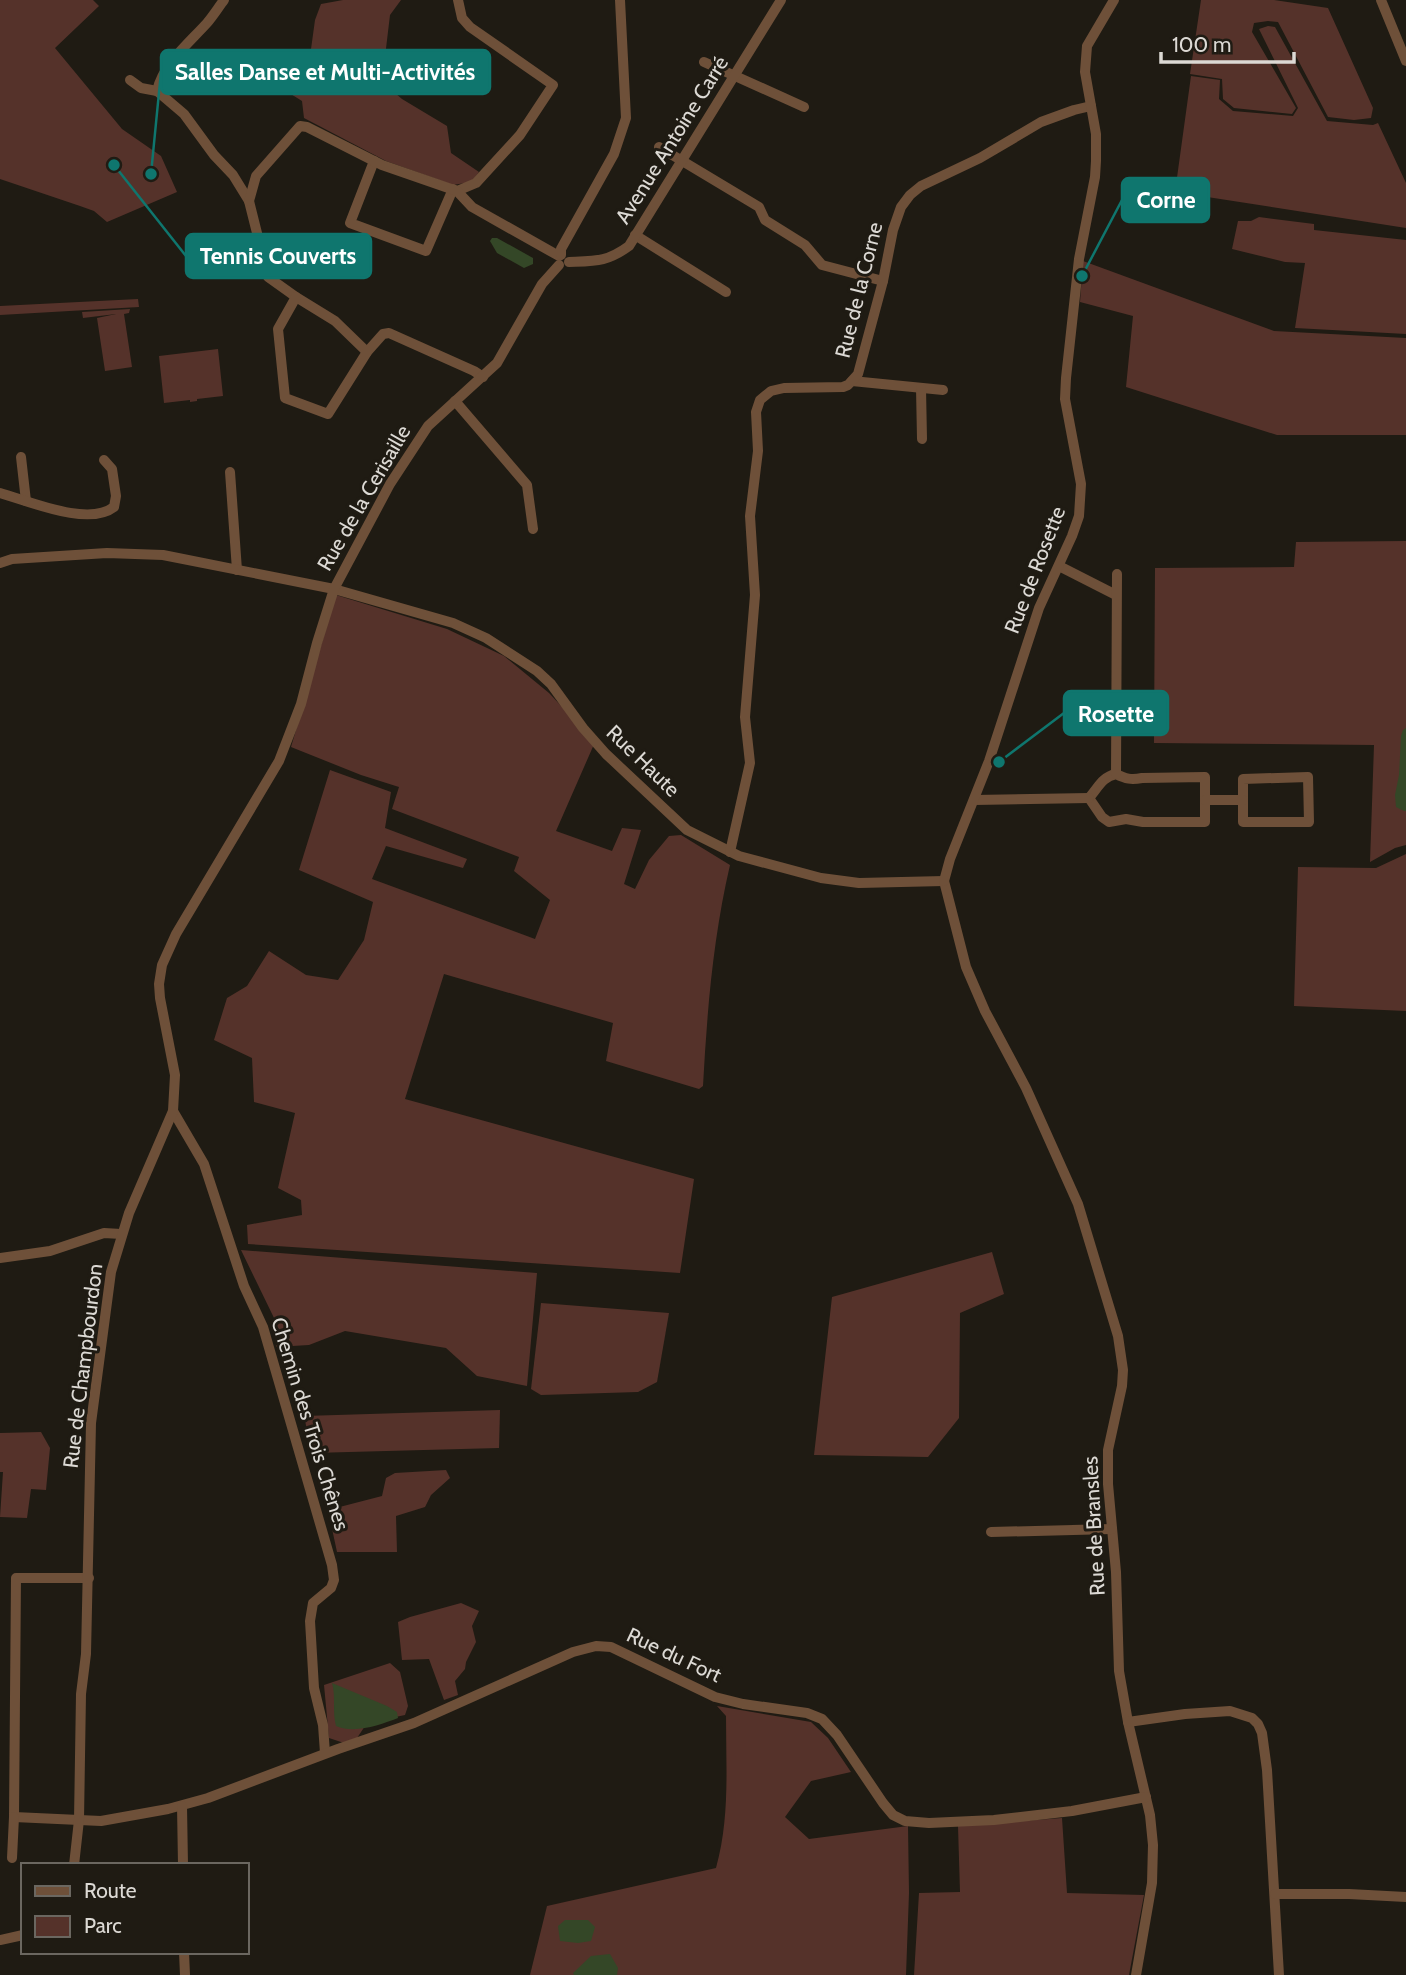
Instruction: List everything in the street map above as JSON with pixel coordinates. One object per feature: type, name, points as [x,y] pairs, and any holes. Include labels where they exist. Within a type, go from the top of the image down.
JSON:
[{"type":"street","points":[[157,91],[159,79],[224,0]]},
{"type":"street","points":[[374,161],[350,223],[426,251],[455,190],[476,183],[520,135],[553,85],[470,27],[462,18],[458,0]]},
{"type":"street","name":"Rue de la Cerisaille","points":[[334,589],[390,484],[428,426],[496,363],[542,284],[562,259],[561,249],[614,154],[626,117],[620,0]]},
{"type":"street","name":"Avenue Antoine Carré","points":[[562,259],[598,261],[614,256],[629,246],[781,0]]},
{"type":"street","name":"Rue de Rosette","points":[[944,881],[950,859],[989,761],[1039,608],[1073,536],[1079,516],[1081,484],[1065,399],[1079,259],[1095,177],[1096,134],[1085,72],[1087,46],[1114,0]]},
{"type":"street","points":[[1381,0],[1406,61]]},
{"type":"street","points":[[704,62],[804,107]]},
{"type":"street","points":[[130,80],[141,88],[157,91],[184,114],[233,175],[249,201],[268,277],[335,321],[367,352]]},
{"type":"street","name":"Rue de la Corne","points":[[730,852],[750,763],[745,717],[755,595],[750,516],[758,451],[756,412],[761,400],[771,391],[784,388],[843,387],[858,374],[883,281],[895,223],[901,207],[910,195],[921,186],[980,158],[1041,122],[1091,106]]},
{"type":"street","points":[[249,201],[256,176],[300,126],[307,127],[374,161],[455,190],[472,207],[562,259]]},
{"type":"street","points":[[659,147],[760,207],[765,220],[804,245],[822,265],[883,281]]},
{"type":"street","points":[[233,175],[256,176]]},
{"type":"street","points":[[472,207],[476,183]]},
{"type":"street","points":[[635,236],[726,292]]},
{"type":"street","points":[[296,297],[278,329],[285,398],[328,414],[367,352],[383,334],[389,333],[482,377]]},
{"type":"street","points":[[852,381],[943,390]]},
{"type":"street","points":[[921,388],[922,439]]},
{"type":"street","points":[[455,401],[527,485],[533,529]]},
{"type":"street","points":[[21,457],[26,501]]},
{"type":"street","points":[[0,493],[62,511],[88,515],[108,512],[114,507],[116,496],[112,469],[104,460]]},
{"type":"street","points":[[230,472],[237,570]]},
{"type":"street","name":"Rue Haute","points":[[0,563],[12,559],[107,553],[163,555],[334,589],[453,622],[486,638],[537,671],[551,684],[606,754],[687,830],[730,852],[774,867],[821,878],[859,883],[944,881]]},
{"type":"street","points":[[1059,566],[1116,595]]},
{"type":"street","points":[[1116,574],[1116,774]]},
{"type":"street","name":"Rue de Champbourdon","points":[[74,1863],[79,1820],[81,1694],[86,1654],[89,1578],[88,1490],[91,1423],[111,1272],[121,1234],[173,1111],[175,1075],[160,998],[162,965],[176,934],[279,761],[302,704],[334,589]]},
{"type":"street","points":[[1116,774],[1126,780],[1205,777],[1205,822],[1143,822],[1126,819],[1109,822],[1102,817],[1089,798],[1101,781],[1116,774]]},
{"type":"street","points":[[1308,777],[1309,822],[1243,822],[1243,800],[1243,779],[1308,777]]},
{"type":"street","points":[[974,800],[1089,798]]},
{"type":"street","points":[[1205,800],[1243,800]]},
{"type":"street","name":"Rue de Bransles","points":[[944,881],[967,967],[985,1012],[1026,1088],[1078,1203],[1118,1336],[1123,1370],[1122,1386],[1108,1450],[1108,1484],[1116,1572],[1119,1671],[1153,1834],[1154,1862],[1136,1975]]},
{"type":"street","name":"Chemin des Trois Chênes","points":[[173,1111],[204,1164],[244,1286],[263,1326],[332,1565],[334,1580],[331,1588],[313,1603],[310,1621],[314,1688],[323,1725],[325,1754]]},
{"type":"street","points":[[0,1258],[50,1251],[104,1233],[121,1234]]},
{"type":"street","points":[[991,1532],[1112,1529]]},
{"type":"street","points":[[12,1858],[16,1578],[89,1578]]},
{"type":"street","name":"Rue du Fort","points":[[14,1817],[101,1821],[181,1806],[414,1723],[573,1653],[596,1646],[611,1647],[715,1697],[743,1704],[781,1707],[822,1719],[837,1735],[883,1803],[893,1815],[905,1821],[929,1823],[994,1820],[1072,1811],[1146,1797]]},
{"type":"street","points":[[1128,1722],[1230,1711],[1252,1718],[1258,1724],[1262,1733],[1267,1770],[1279,1975]]},
{"type":"street","points":[[181,1806],[183,1863]]},
{"type":"street","points":[[1275,1894],[1406,1897]]},
{"type":"street","points":[[0,1940],[21,1935]]},
{"type":"street","points":[[184,1954],[185,1975]]},
{"type":"green space","points":[[0,0],[93,0],[99,6],[55,48],[122,129],[161,156],[177,192],[107,222],[94,211],[0,179]]},
{"type":"green space","points":[[343,0],[401,0],[390,15],[382,82],[402,99],[447,126],[451,153],[479,172],[471,182],[453,185],[386,161],[304,118],[302,101],[270,81],[275,75],[297,76],[298,70],[308,71],[315,20],[321,4]]},
{"type":"green space","points":[[1201,0],[1274,0],[1328,8],[1373,108],[1371,118],[1354,120],[1328,117],[1278,22],[1268,21],[1254,23],[1252,32],[1296,108],[1292,114],[1234,108],[1223,99],[1222,79],[1190,74]]},
{"type":"green space","points":[[1275,27],[1327,121],[1373,125],[1378,123],[1406,183],[1406,228],[1175,192],[1191,76],[1220,80],[1219,99],[1233,111],[1293,116],[1298,108],[1259,29]]},
{"type":"green space","points":[[1259,217],[1314,224],[1314,230],[1406,240],[1406,334],[1295,328],[1305,263],[1285,262],[1232,249],[1238,221],[1251,221]]},
{"type":"green space","points":[[1083,261],[1274,331],[1406,338],[1406,435],[1277,435],[1126,387],[1133,316],[1080,302]]},
{"type":"green space","points":[[138,299],[139,307],[0,315],[0,306]]},
{"type":"green space","points":[[130,309],[129,313],[124,314],[132,367],[105,371],[97,318],[116,314],[83,318],[82,312]]},
{"type":"green space","points":[[218,349],[223,396],[164,403],[159,356]]},
{"type":"green space","points":[[1406,541],[1406,845],[1370,862],[1374,745],[1154,743],[1155,568],[1294,567],[1296,542]]},
{"type":"green space","points":[[336,595],[447,629],[504,656],[549,693],[595,742],[556,831],[612,851],[622,828],[641,830],[624,884],[635,889],[649,860],[669,836],[681,835],[730,865],[712,975],[703,1086],[699,1089],[606,1061],[613,1023],[444,974],[405,1099],[694,1179],[680,1273],[248,1244],[247,1225],[302,1215],[301,1200],[278,1188],[295,1113],[254,1102],[252,1058],[214,1040],[227,998],[247,986],[269,951],[306,975],[338,980],[364,940],[373,902],[299,870],[330,770],[391,792],[385,828],[467,859],[463,868],[386,846],[372,879],[535,939],[550,900],[514,871],[519,857],[392,809],[399,787],[291,747]]},
{"type":"green space","points":[[1406,854],[1406,1011],[1294,1006],[1298,867],[1376,868]]},
{"type":"green space","points":[[241,1250],[537,1273],[527,1386],[477,1376],[446,1348],[345,1331],[309,1345],[276,1347],[275,1320]]},
{"type":"green space","points":[[992,1252],[1004,1294],[960,1313],[959,1418],[928,1457],[814,1455],[832,1297]]},
{"type":"green space","points":[[541,1303],[669,1313],[657,1382],[638,1392],[541,1395],[531,1389]]},
{"type":"green space","points":[[500,1410],[499,1448],[312,1453],[304,1416]]},
{"type":"green space","points":[[41,1432],[50,1448],[46,1490],[31,1489],[27,1518],[0,1517],[3,1472],[0,1472],[0,1433]]},
{"type":"green space","points":[[446,1470],[450,1478],[431,1495],[425,1507],[396,1516],[397,1552],[337,1552],[328,1510],[382,1496],[386,1478],[395,1473]]},
{"type":"green space","points":[[461,1603],[479,1611],[472,1626],[476,1642],[465,1669],[455,1681],[458,1695],[444,1700],[429,1659],[402,1660],[398,1622]]},
{"type":"green space","points":[[390,1663],[400,1672],[408,1706],[405,1715],[367,1723],[357,1738],[344,1743],[329,1738],[324,1685]]},
{"type":"green space","points":[[717,1706],[811,1722],[828,1738],[851,1772],[811,1781],[785,1817],[809,1839],[908,1826],[906,1975],[530,1975],[547,1906],[716,1868],[723,1830],[727,1773],[726,1716]]},
{"type":"green space","points":[[1062,1818],[1067,1893],[1144,1895],[1129,1975],[914,1975],[919,1893],[960,1892],[958,1826]]},
{"type":"shaded area","points":[[497,238],[533,258],[533,264],[524,268],[497,253],[490,241]]},
{"type":"shaded area","points":[[1406,728],[1404,811],[1396,807],[1395,795],[1401,736]]},
{"type":"shaded area","points":[[332,1683],[387,1706],[397,1712],[398,1718],[359,1729],[336,1726]]},
{"type":"shaded area","points":[[565,1920],[588,1920],[595,1927],[591,1941],[560,1941],[558,1926]]},
{"type":"shaded area","points":[[610,1954],[618,1968],[617,1975],[574,1975],[591,1956]]},
{"type":"place","name":"Tennis Couverts","points":[[114,165]]},
{"type":"place","name":"Salles Danse et Multi-Activités","points":[[151,174]]},
{"type":"place","name":"Corne","points":[[1082,276]]},
{"type":"place","name":"Rosette","points":[[999,762]]}]
